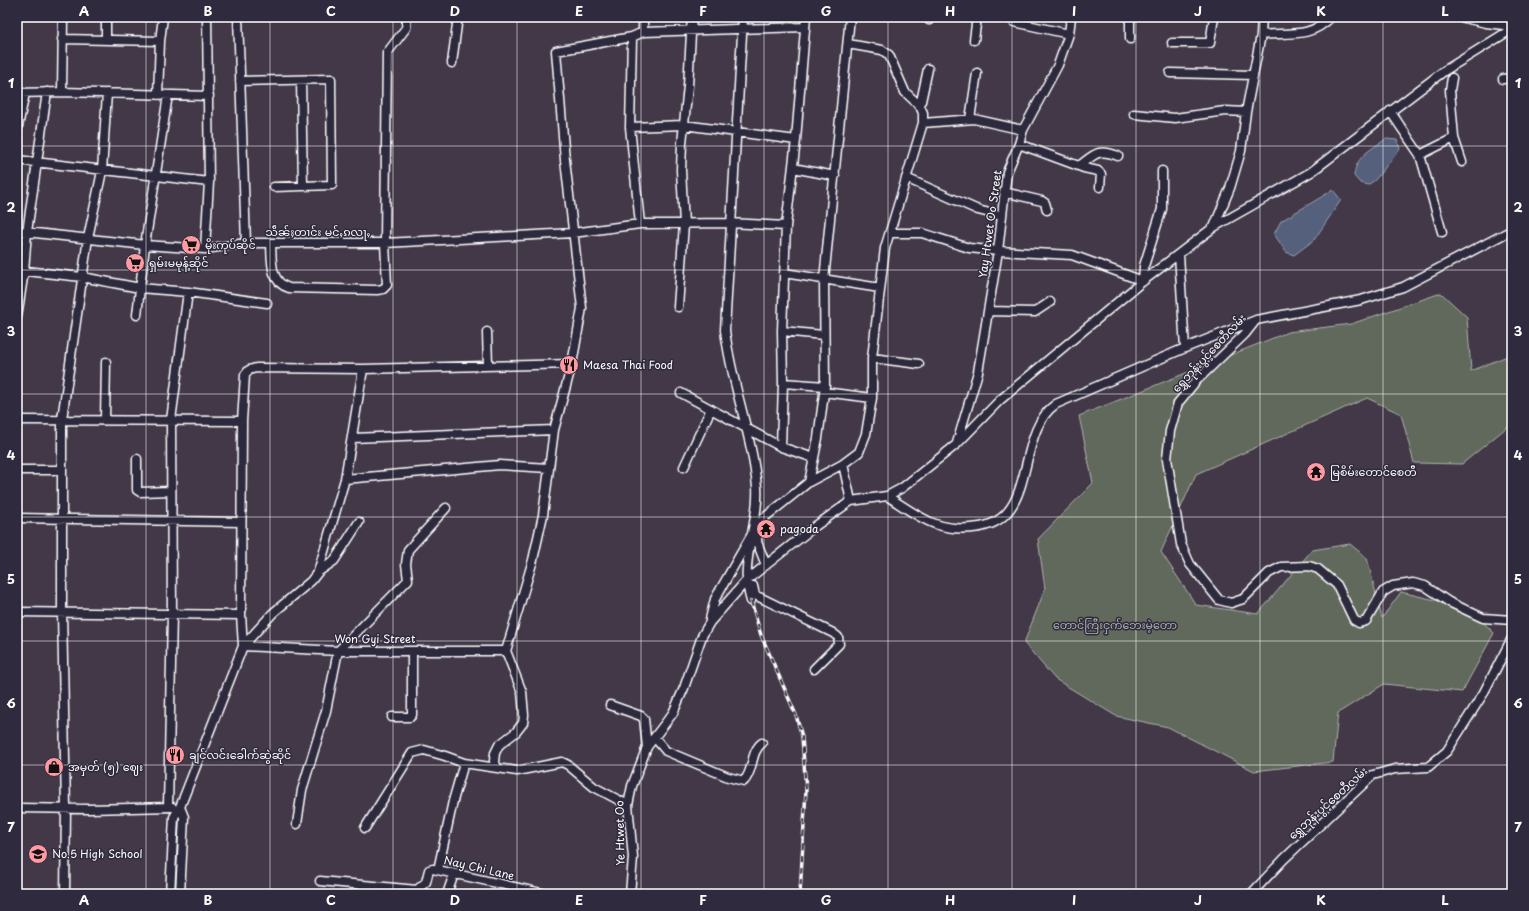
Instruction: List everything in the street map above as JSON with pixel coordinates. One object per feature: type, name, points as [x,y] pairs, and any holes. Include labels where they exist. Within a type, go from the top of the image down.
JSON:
[{"type":"street","points":[[62,92],[63,17]]},
{"type":"street","points":[[106,17],[106,40]]},
{"type":"street","points":[[158,94],[160,41],[163,17]]},
{"type":"street","points":[[205,249],[209,182],[207,17]]},
{"type":"street","points":[[238,17],[246,243]]},
{"type":"street","points":[[271,242],[273,270],[276,278],[282,286],[289,288],[377,290],[383,289],[387,285],[385,243],[387,53],[406,28],[407,17]]},
{"type":"street","points":[[452,63],[458,17]]},
{"type":"street","points":[[643,17],[643,32]]},
{"type":"street","points":[[678,307],[684,224],[681,170],[692,17]]},
{"type":"street","points":[[743,17],[725,330],[732,372],[746,427],[757,488],[755,531],[747,560],[755,595],[833,633],[838,637],[839,644],[814,669]]},
{"type":"street","points":[[781,447],[783,383],[782,331],[786,226],[796,140],[806,17]]},
{"type":"street","points":[[809,482],[824,389],[824,280],[850,17]]},
{"type":"street","points":[[974,40],[977,17]]},
{"type":"street","name":"Yay Htwet Oo Street","points":[[957,444],[978,372],[998,251],[1007,172],[1019,144],[1023,130],[1058,65],[1068,34],[1071,17]]},
{"type":"street","points":[[1130,17],[1130,40]]},
{"type":"street","points":[[1172,43],[1210,43],[1214,17]]},
{"type":"street","points":[[1214,226],[1230,188],[1241,151],[1246,112],[1261,35],[1262,17]]},
{"type":"street","points":[[1261,35],[1289,35],[1314,30],[1331,17]]},
{"type":"street","points":[[1460,17],[1486,20],[1512,28]]},
{"type":"street","points":[[1014,22],[1068,34]]},
{"type":"street","points":[[497,767],[494,761],[495,753],[499,745],[521,727],[524,715],[522,692],[506,651],[533,560],[543,515],[554,430],[572,364],[582,308],[565,160],[556,51],[632,37],[643,32],[805,27]]},
{"type":"street","points":[[710,622],[750,577],[814,527],[851,501],[888,496],[902,488],[957,444],[1000,400],[1144,281],[1214,226],[1311,172],[1444,71],[1512,28]]},
{"type":"street","points":[[632,37],[630,127],[640,224]]},
{"type":"street","points":[[62,39],[160,41]]},
{"type":"street","points":[[710,622],[715,599],[764,518],[809,482],[843,464],[859,452],[866,434],[872,398],[872,358],[885,248],[923,123],[923,113],[920,106],[905,92],[889,55],[882,50],[848,44]]},
{"type":"street","points":[[920,106],[928,69]]},
{"type":"street","points":[[1170,72],[1253,75]]},
{"type":"street","points":[[970,119],[977,73]]},
{"type":"street","points":[[1452,78],[1450,90],[1454,138],[1462,162]]},
{"type":"street","points":[[1502,79],[1512,78]]},
{"type":"street","points":[[240,81],[331,79],[332,185],[274,187]]},
{"type":"street","points":[[301,80],[303,186]]},
{"type":"street","points":[[17,318],[20,271],[47,92]]},
{"type":"street","points":[[17,131],[21,93],[62,92],[209,96]]},
{"type":"street","points":[[65,894],[66,808],[62,612],[62,419],[88,238],[102,171],[107,93]]},
{"type":"street","points":[[137,315],[145,245],[168,95]]},
{"type":"street","points":[[1134,114],[1175,118],[1225,111],[1246,112]]},
{"type":"street","points":[[1390,111],[1420,155],[1442,232]]},
{"type":"street","points":[[923,123],[970,119],[1023,130]]},
{"type":"street","points":[[630,127],[684,126],[796,140]]},
{"type":"street","points":[[1420,155],[1454,138]]},
{"type":"street","points":[[1019,144],[1079,166],[1098,171],[1101,174],[1100,187]]},
{"type":"street","points":[[1079,166],[1099,151],[1108,152],[1118,156]]},
{"type":"street","points":[[17,160],[102,171],[209,182]]},
{"type":"street","points":[[793,168],[835,176]]},
{"type":"street","points":[[1144,281],[1144,266],[1162,209],[1162,171]]},
{"type":"street","points":[[906,178],[978,210],[1001,216]]},
{"type":"street","points":[[1004,192],[1042,201],[1046,203],[1047,210]]},
{"type":"street","name":"သဵၼ်ႈတၢင်း မင်ႇၵလႃႇ","points":[[17,232],[88,238],[145,245],[205,249],[246,243],[385,243],[573,233],[640,224],[732,223],[786,226]]},
{"type":"street","points":[[888,496],[925,520],[953,529],[966,529],[984,526],[998,521],[1008,511],[1019,493],[1032,439],[1048,410],[1056,404],[1185,348],[1256,320],[1361,300],[1403,287],[1512,230]]},
{"type":"street","points":[[891,232],[922,233],[969,248],[1072,255],[1144,281]]},
{"type":"street","points":[[1179,255],[1185,348]]},
{"type":"street","points":[[20,271],[82,277],[140,288],[188,292],[267,304]]},
{"type":"street","points":[[784,273],[880,288]]},
{"type":"street","points":[[168,807],[172,614],[170,521],[171,420],[188,292]]},
{"type":"street","points":[[988,311],[1034,312],[1050,302]]},
{"type":"street","name":"ရွှေဘုန်းပွင့်စေတီလမ်း","points":[[1256,320],[1245,334],[1211,365],[1178,403],[1170,431],[1166,458],[1182,544],[1190,564],[1219,600],[1231,602],[1243,599],[1269,572],[1281,567],[1309,566],[1318,569],[1336,586],[1354,620],[1359,622],[1366,621],[1383,592],[1393,586],[1413,583],[1425,586],[1449,602],[1483,618],[1512,620]]},
{"type":"street","points":[[782,331],[823,335]]},
{"type":"street","points":[[487,332],[488,366]]},
{"type":"street","points":[[872,358],[919,364]]},
{"type":"street","points":[[105,420],[106,362]]},
{"type":"street","points":[[243,646],[241,615],[242,421],[245,375],[249,370],[256,368],[363,369],[572,364]]},
{"type":"street","points":[[318,572],[345,479],[353,438],[363,369]]},
{"type":"street","points":[[783,383],[872,398]]},
{"type":"street","points":[[681,393],[781,447],[814,458]]},
{"type":"street","points":[[684,467],[711,409]]},
{"type":"street","points":[[17,420],[242,421]]},
{"type":"street","points":[[353,438],[554,430]]},
{"type":"street","points":[[137,459],[137,490],[140,492],[170,491]]},
{"type":"street","points":[[843,464],[851,501]]},
{"type":"street","points":[[345,479],[500,465],[548,468]]},
{"type":"street","points":[[17,470],[62,470]]},
{"type":"street","points":[[297,824],[302,790],[326,711],[338,650],[408,580],[406,564],[408,550],[446,508]]},
{"type":"street","points":[[17,518],[241,522]]},
{"type":"street","points":[[170,894],[174,817],[180,807],[243,646],[273,613],[311,581],[318,572],[334,561],[359,522]]},
{"type":"street","points":[[755,531],[757,542],[766,565]]},
{"type":"street","points":[[750,577],[751,602]]},
{"type":"street","points":[[17,612],[241,615]]},
{"type":"street","name":"Ye Htwet Oo","points":[[630,894],[633,857],[628,806],[632,786],[647,747],[672,713],[684,688],[702,636],[710,622]]},
{"type":"street","name":"ရွှေဘုန်းပွင့်စေတီလမ်း","points":[[1251,894],[1284,859],[1372,775],[1395,769],[1428,767],[1447,752],[1483,694],[1512,638]]},
{"type":"street","name":"Won Gyi Street","points":[[243,646],[338,650],[506,651]]},
{"type":"street","points":[[392,717],[410,717],[412,715],[412,651]]},
{"type":"street","points":[[610,706],[641,716],[644,719],[647,747]]},
{"type":"street","points":[[655,738],[666,751],[728,777],[744,781],[748,777],[756,749],[762,743]]},
{"type":"street","points":[[365,828],[412,753],[424,750],[464,763],[497,767],[504,770],[517,771],[562,762],[568,765],[594,787],[628,806]]},
{"type":"street","points":[[320,881],[416,890],[426,882],[434,869],[464,763]]},
{"type":"street","points":[[17,808],[180,807]]},
{"type":"street","points":[[180,807],[184,817],[180,894]]},
{"type":"street","name":"Nay Chi Lane","points":[[434,869],[546,894]]},
{"type":"street","points":[[447,894],[454,874]]},
{"type":"green space","name":"တောင်ကြီးငှက်ဘေးမဲ့တော","points":[[1441,293],[1467,317],[1471,371],[1512,354],[1512,423],[1462,464],[1414,463],[1401,414],[1367,398],[1196,474],[1161,552],[1196,605],[1258,614],[1312,550],[1350,544],[1367,558],[1382,618],[1401,592],[1469,608],[1494,633],[1462,692],[1384,684],[1338,713],[1333,762],[1254,771],[1168,727],[1116,716],[1055,679],[1024,643],[1045,589],[1038,539],[1093,483],[1079,416],[1288,332],[1351,324]]},
{"type":"water","points":[[1386,139],[1397,140],[1400,149],[1375,180],[1368,185],[1360,183],[1354,176],[1358,163],[1369,150]]},
{"type":"water","points":[[1333,190],[1341,200],[1314,240],[1294,255],[1286,252],[1274,234],[1281,221]]},
{"type":"railway","points":[[751,601],[761,635],[796,715],[802,737],[806,790],[800,894]]},
{"type":"place","name":"မိုးကုပ်ဆိုင်","points":[[191,245]]},
{"type":"place","name":"ရှမ်းမမုန့်ဆိုင်","points":[[135,263]]},
{"type":"place","name":"Maesa Thai Food","points":[[569,365]]},
{"type":"place","name":"မြစိမ်းတောင်စေတီ","points":[[1316,472]]},
{"type":"place","name":"pagoda","points":[[766,529]]},
{"type":"place","name":"ချင်လင်းခေါက်ဆွဲဆိုင်","points":[[175,755]]},
{"type":"place","name":"အမှတ် (၅) ဈေး","points":[[54,767]]},
{"type":"place","name":"No.5 High School","points":[[38,854]]}]
